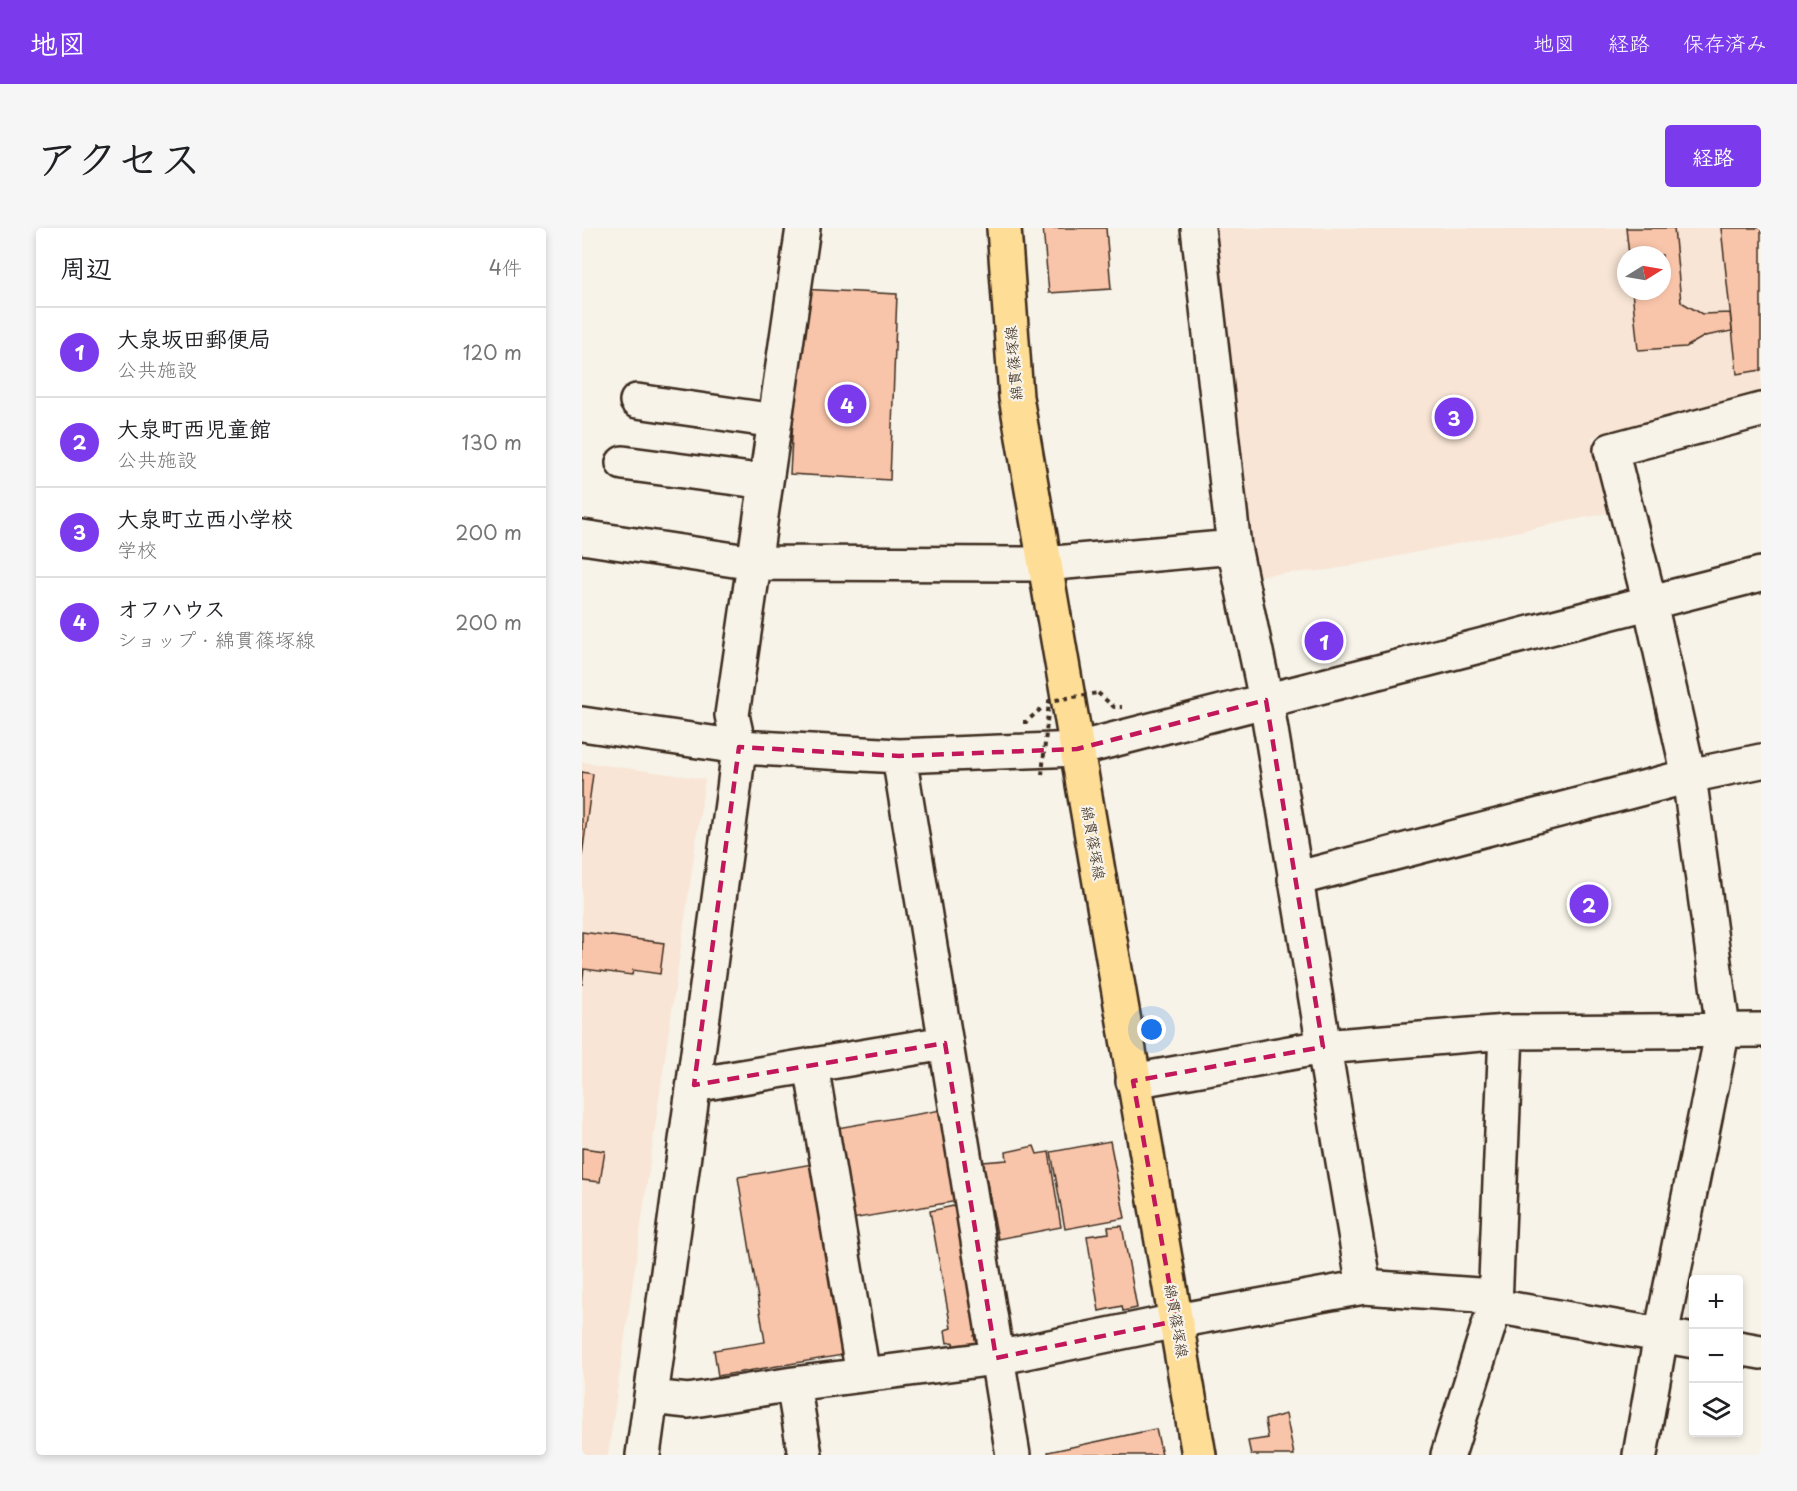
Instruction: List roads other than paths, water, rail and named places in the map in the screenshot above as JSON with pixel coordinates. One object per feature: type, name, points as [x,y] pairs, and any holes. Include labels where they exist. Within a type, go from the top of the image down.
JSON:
[{"type":"main road","name":"綿貫篠塚線","points":[[1004,228],[1016,397],[1199,1455]]},
{"type":"street","points":[[643,1455],[739,747],[732,716],[803,228]]},
{"type":"street","points":[[1198,228],[1234,547],[1266,700],[1364,1287]]},
{"type":"street","points":[[636,401],[775,421]]},
{"type":"street","points":[[1640,1455],[1660,1335],[1723,1029],[1689,776],[1650,603],[1611,450],[1761,410]]},
{"type":"street","points":[[623,463],[766,482]]},
{"type":"street","points":[[582,537],[754,563],[1044,564],[1234,547]]},
{"type":"street","points":[[582,724],[739,747],[899,756],[1077,749],[1761,574]]},
{"type":"street","points":[[899,756],[1013,1455]]},
{"type":"street","points":[[1295,879],[1689,776],[1761,761]]},
{"type":"street","points":[[1133,1081],[1323,1047],[1506,1032],[1761,1030]]},
{"type":"street","points":[[1448,1455],[1496,1306],[1506,1032]]},
{"type":"street","points":[[694,1085],[945,1043]]},
{"type":"street","points":[[811,1065],[863,1375]]},
{"type":"street","points":[[651,1397],[688,1401],[793,1384],[996,1358],[1176,1321],[1364,1287],[1478,1295],[1496,1306],[1689,1340]]},
{"type":"street","points":[[1743,1349],[1761,1352]]},
{"type":"street","points":[[793,1384],[805,1455]]},
{"type":"place","name":"オフハウス","points":[[847,404]]},
{"type":"place","name":"大泉町立西小学校","points":[[1454,417]]},
{"type":"place","name":"大泉坂田郵便局","points":[[1324,641]]},
{"type":"place","name":"大泉町西児童館","points":[[1589,904]]}]
